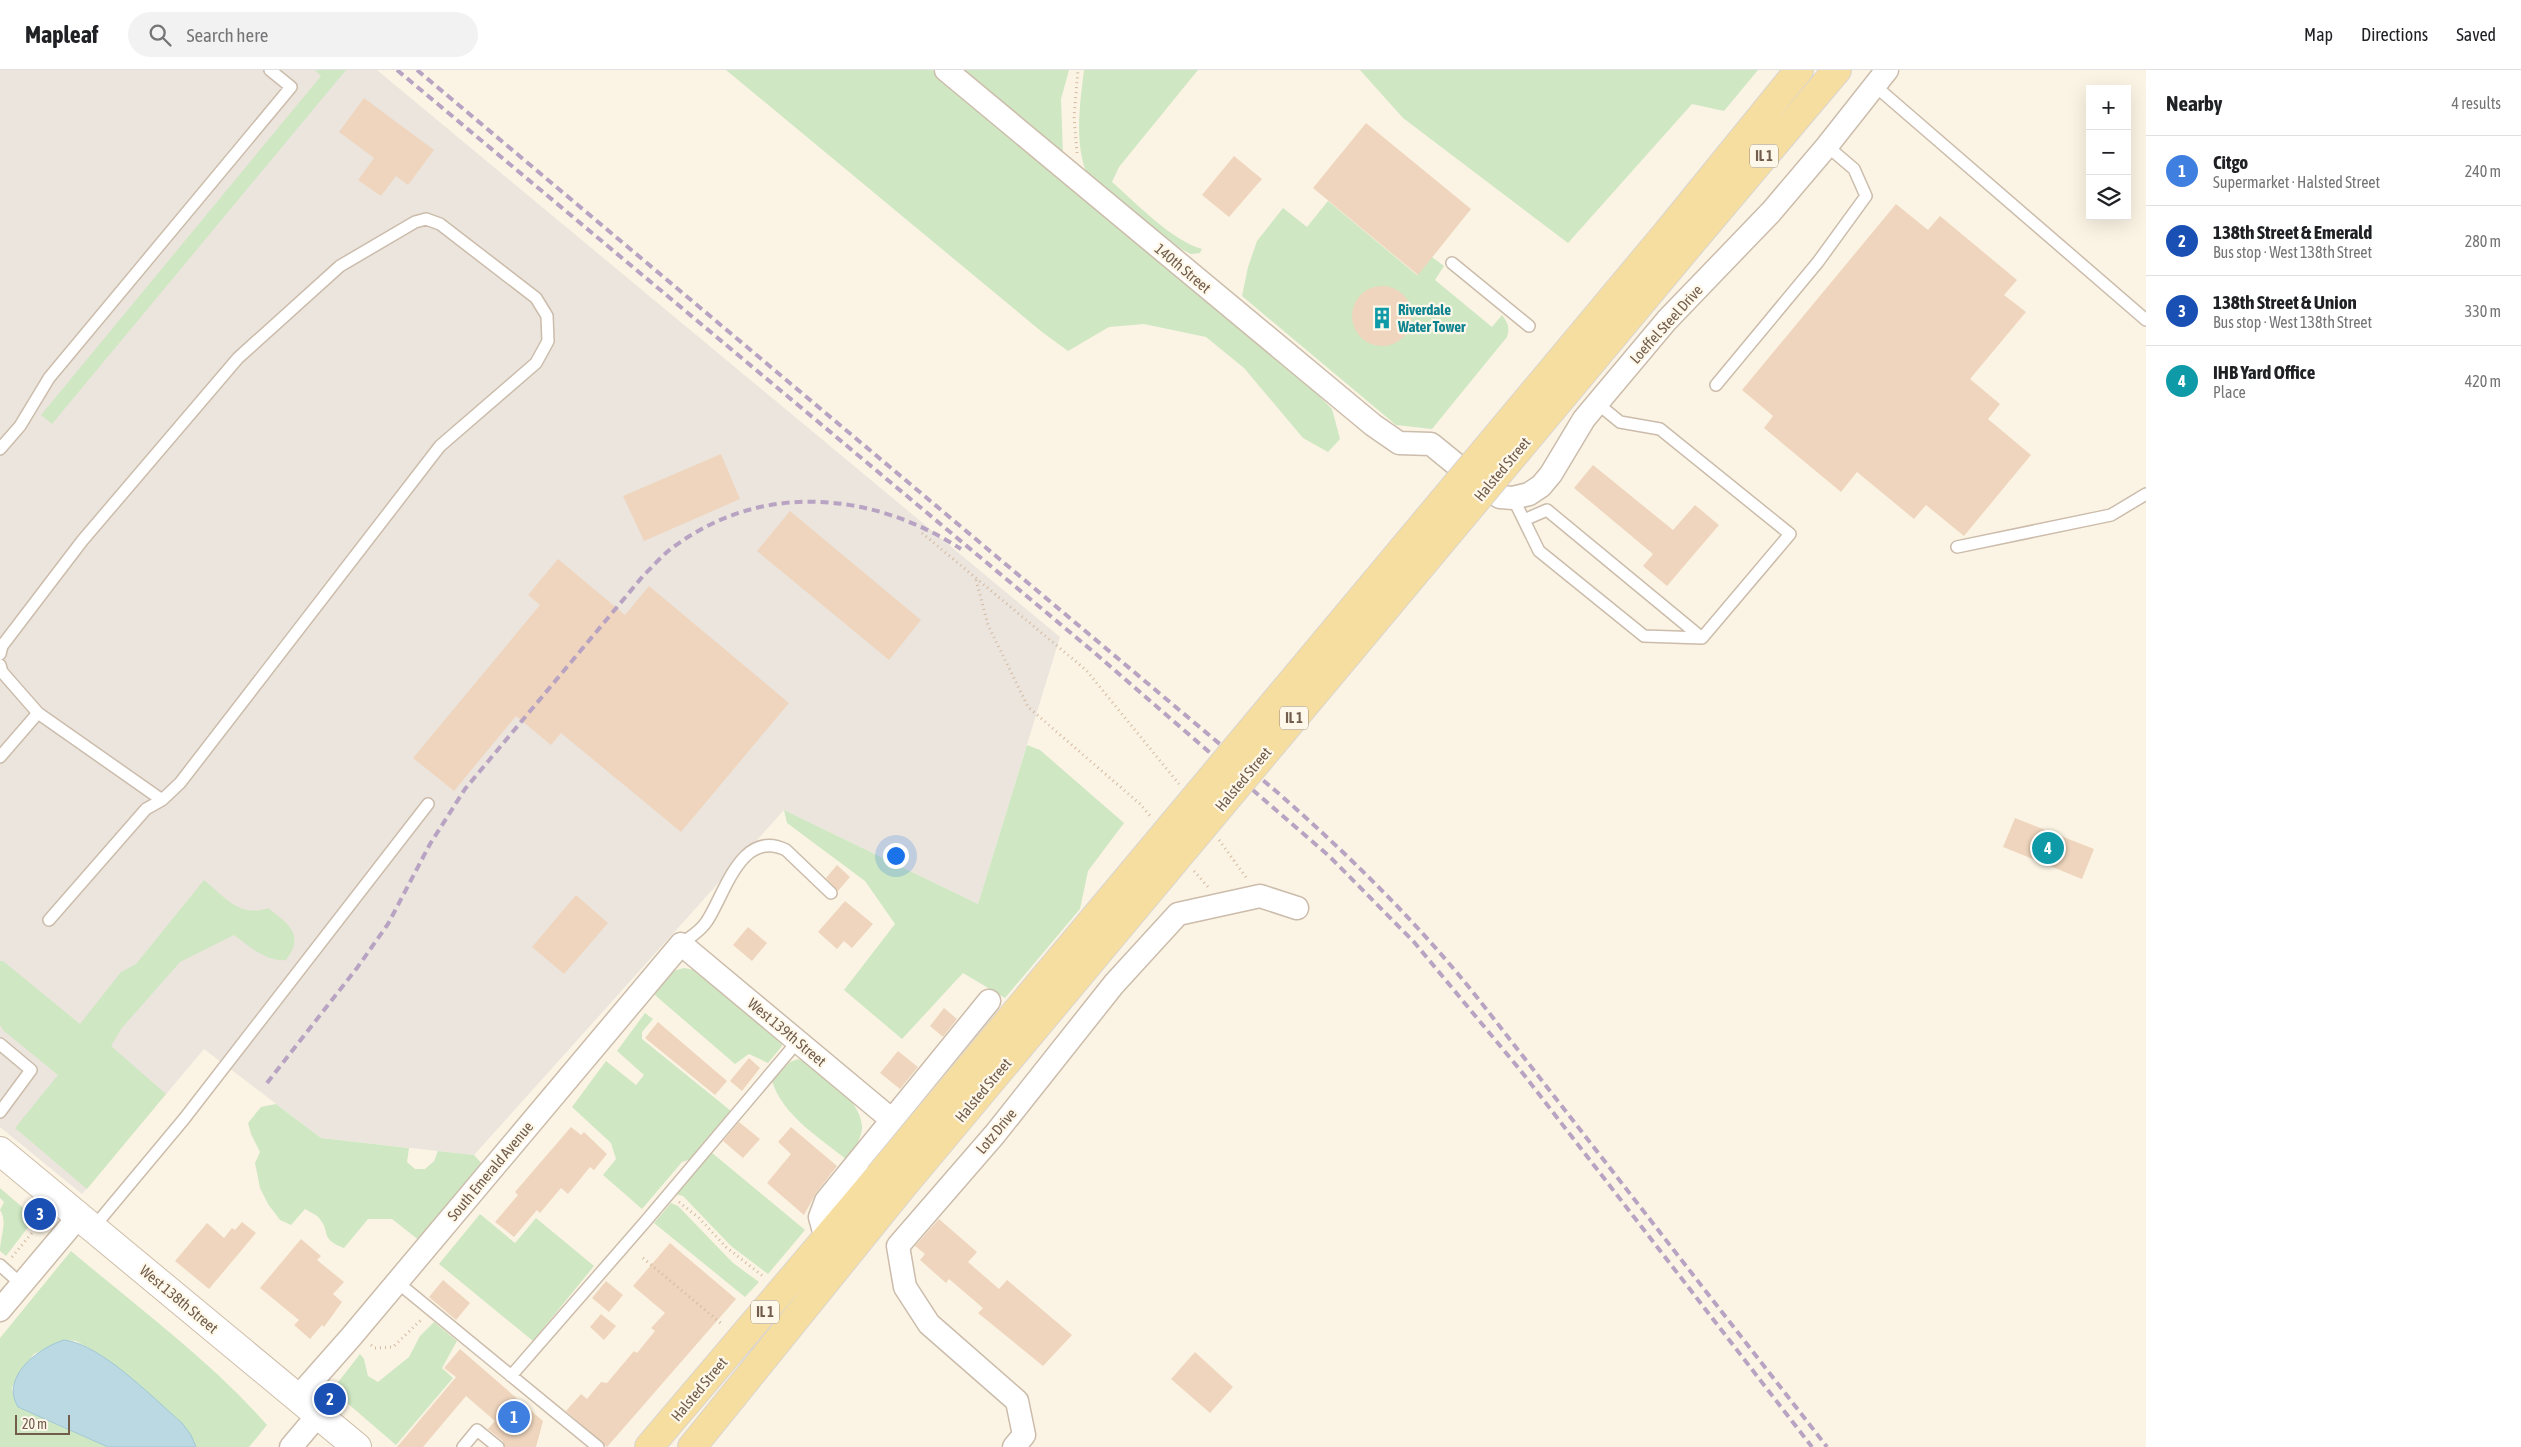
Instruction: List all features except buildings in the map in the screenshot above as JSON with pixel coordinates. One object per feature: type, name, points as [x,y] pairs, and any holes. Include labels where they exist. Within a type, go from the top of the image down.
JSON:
[{"type":"main road","name":"Halsted Street","points":[[1680,236],[1799,70]]},
{"type":"main road","name":"Halsted Street","points":[[692,1447],[889,1184],[1680,236],[1837,70]]},
{"type":"main road","name":"Halsted Street","points":[[649,1447],[826,1239],[889,1184]]},
{"type":"street","name":"140th Street","points":[[946,70],[1373,425],[1400,443],[1431,444],[1485,488],[1500,497],[1513,498]]},
{"type":"street","name":"Loeffel Steel Drive","points":[[1513,498],[1529,494],[1541,486],[1551,474],[1584,419],[1667,320],[1742,244],[1827,146],[1881,78]]},
{"type":"street","points":[[1260,896],[1297,908]]},
{"type":"street","name":"Lotz Drive","points":[[1014,1447],[1024,1435],[1017,1401],[929,1324],[905,1287],[898,1246],[995,1134],[1114,984],[1178,914],[1260,896]]},
{"type":"street","name":"West 139th Street","points":[[681,944],[892,1120]]},
{"type":"street","name":"South Emerald Avenue","points":[[291,1447],[308,1406],[356,1332],[681,944]]},
{"type":"street","points":[[826,1239],[820,1217],[826,1201],[989,1001]]},
{"type":"street","name":"West 138th Street","points":[[0,1151],[357,1447]]},
{"type":"street","points":[[0,1310],[21,1284],[86,1222]]},
{"type":"lane","points":[[0,449],[20,426],[50,378],[291,87],[270,70]]},
{"type":"lane","points":[[1881,78],[2146,320]]},
{"type":"lane","points":[[1716,385],[1818,262],[1866,196],[1854,169],[1827,146]]},
{"type":"lane","points":[[0,654],[2,646],[82,542],[238,358],[340,266],[415,222],[426,220],[440,224],[536,298],[547,316],[548,341],[536,363],[440,446],[180,783],[162,800],[146,809],[49,920]]},
{"type":"lane","points":[[1452,263],[1529,326]]},
{"type":"lane","points":[[1598,404],[1620,422],[1660,429],[1790,534],[1702,638]]},
{"type":"lane","points":[[1957,547],[2111,515],[2146,494]]},
{"type":"lane","points":[[1513,498],[1539,551],[1644,636],[1702,638]]},
{"type":"lane","points":[[1524,520],[1546,510],[1702,638]]},
{"type":"lane","points":[[0,665],[2,672],[38,713],[162,800]]},
{"type":"lane","points":[[0,757],[38,713]]},
{"type":"lane","points":[[86,1222],[184,1119],[428,804]]},
{"type":"lane","points":[[681,944],[701,929],[707,921],[735,869],[745,856],[765,845],[778,846],[786,850],[830,893]]},
{"type":"lane","points":[[511,1376],[798,1041]]},
{"type":"lane","points":[[0,1044],[30,1070],[0,1112]]},
{"type":"lane","points":[[5,1263],[21,1284]]},
{"type":"lane","points":[[397,1282],[598,1447]]},
{"type":"lane","points":[[463,1447],[477,1430],[498,1447]]},
{"type":"path","points":[[1078,70],[1074,118],[1080,183]]},
{"type":"path","points":[[922,533],[1086,670],[1160,759],[1184,792]]},
{"type":"path","points":[[976,580],[988,625],[1028,707],[1140,804],[1152,819]]},
{"type":"path","points":[[1213,832],[1260,896]]},
{"type":"path","points":[[1193,869],[1222,905]]},
{"type":"path","points":[[666,1197],[685,1205],[726,1247],[782,1291]]},
{"type":"path","points":[[5,1263],[43,1220]]},
{"type":"path","points":[[643,1258],[725,1327]]},
{"type":"path","points":[[356,1332],[374,1348],[393,1347],[419,1324],[428,1307]]},
{"type":"shaded area","points":[[0,70],[377,70],[1060,637],[978,904],[784,810],[474,1155],[321,1138],[204,1049],[82,1194],[0,1127]]},
{"type":"green space","points":[[315,70],[346,70],[52,424],[41,415],[321,76]]},
{"type":"green space","points":[[726,70],[932,70],[1281,358],[1332,409],[1340,439],[1328,452],[1303,438],[1244,368],[1206,337],[1144,324],[1109,327],[1068,351],[1042,332]]},
{"type":"green space","points":[[963,70],[1069,70],[1061,99],[1063,155]]},
{"type":"green space","points":[[1084,70],[1198,70],[1119,167],[1112,182],[1178,238],[1202,249],[1200,253],[1191,254],[1179,248],[1087,174],[1080,149],[1079,136]]},
{"type":"green space","points":[[1360,70],[1758,70],[1724,111],[1692,104],[1568,243],[1403,118]]},
{"type":"green space","points":[[1328,201],[1417,275],[1432,257],[1444,266],[1435,280],[1492,327],[1502,315],[1507,323],[1507,337],[1432,429],[1396,425],[1242,296],[1248,267],[1257,241],[1283,208],[1307,227]]},
{"type":"green space","points":[[1027,745],[1040,750],[1124,823],[1088,871],[1080,909],[1005,998],[963,973],[902,1039],[844,990],[895,924],[865,881],[787,823],[784,810],[978,904]]},
{"type":"green space","points":[[204,880],[226,899],[241,908],[258,910],[268,908],[282,919],[292,930],[294,936],[292,951],[286,960],[279,960],[265,956],[234,935],[180,962],[121,1029],[111,1046],[166,1094],[87,1189],[15,1128],[58,1075],[4,1031],[0,1025],[0,961],[3,961],[80,1024],[121,972],[136,964]]},
{"type":"green space","points":[[684,968],[695,970],[781,1041],[782,1046],[768,1063],[749,1054],[735,1064],[656,996],[653,991],[666,973]]},
{"type":"green space","points":[[645,1013],[653,1019],[642,1032],[642,1039],[731,1111],[691,1159],[682,1162],[642,1209],[603,1175],[616,1159],[611,1143],[572,1107],[606,1061],[636,1085],[644,1075],[617,1051]]},
{"type":"green space","points":[[798,1059],[829,1078],[856,1108],[862,1128],[860,1137],[847,1160],[793,1116],[777,1094],[772,1081],[790,1062]]},
{"type":"green space","points":[[276,1104],[321,1138],[409,1148],[407,1162],[415,1169],[425,1169],[434,1161],[438,1151],[474,1155],[483,1165],[420,1241],[392,1219],[368,1219],[344,1248],[336,1245],[328,1238],[319,1218],[305,1209],[291,1225],[280,1220],[268,1204],[260,1188],[255,1163],[260,1152],[248,1123],[261,1107]]},
{"type":"green space","points":[[711,1152],[805,1230],[768,1274],[731,1246],[683,1196],[675,1194]]},
{"type":"green space","points":[[0,1188],[35,1218],[6,1256],[0,1251],[4,1225],[0,1210],[4,1202],[0,1198]]},
{"type":"green space","points":[[671,1203],[678,1206],[733,1263],[759,1282],[745,1297],[654,1223]]},
{"type":"green space","points":[[480,1214],[515,1243],[536,1218],[594,1266],[533,1341],[439,1264]]},
{"type":"green space","points":[[71,1251],[222,1378],[267,1425],[249,1447],[196,1447],[182,1423],[101,1355],[76,1341],[64,1340],[34,1354],[18,1375],[12,1388],[18,1407],[108,1447],[0,1447],[0,1338]]},
{"type":"green space","points":[[434,1322],[457,1341],[442,1368],[453,1378],[396,1445],[332,1390],[360,1354],[364,1359],[368,1376],[378,1382],[409,1357],[420,1336]]},
{"type":"water","points":[[64,1340],[79,1344],[110,1361],[182,1423],[191,1435],[196,1447],[108,1447],[18,1407],[14,1396],[14,1385],[24,1365],[43,1350]]},
{"type":"railway","points":[[397,70],[1096,654],[1329,856],[1414,942],[1521,1071],[1812,1447]]},
{"type":"railway","points":[[417,70],[1277,792],[1358,866],[1433,945],[1480,1001],[1827,1447]]},
{"type":"railway","points":[[267,1083],[357,968],[388,924],[430,844],[465,789],[643,576],[667,552],[701,529],[738,513],[775,504],[813,502],[851,505],[889,515],[926,529],[961,549]]},
{"type":"place","name":"Riverdale Water Tower","points":[[1382,318]]},
{"type":"place","name":"IHB Yard Office","points":[[2048,848]]},
{"type":"place","name":"138th Street & Union","points":[[40,1214]]},
{"type":"place","name":"138th Street & Emerald","points":[[330,1399]]},
{"type":"place","name":"Citgo","points":[[514,1417]]}]
